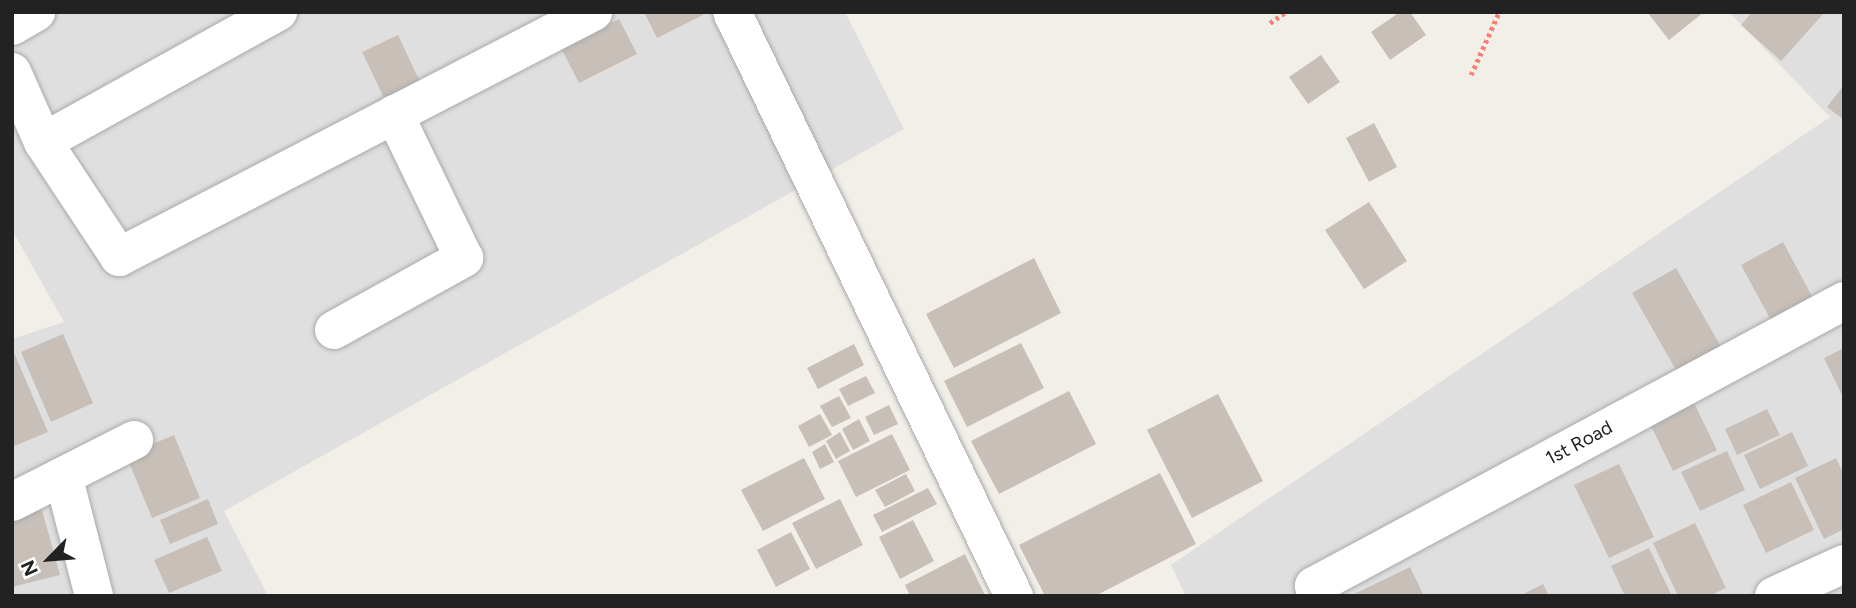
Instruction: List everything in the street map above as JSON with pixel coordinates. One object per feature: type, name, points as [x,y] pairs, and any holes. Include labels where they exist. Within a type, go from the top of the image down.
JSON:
[{"type":"street","points":[[12,26],[36,12]]},
{"type":"street","points":[[43,142],[278,12]]},
{"type":"street","points":[[12,72],[43,142],[119,257],[593,12]]},
{"type":"street","points":[[732,12],[1014,596]]},
{"type":"street","points":[[334,330],[464,258],[394,114]]},
{"type":"street","name":"1st Road","points":[[1316,591],[1844,301]]},
{"type":"street","points":[[12,502],[64,479],[134,440]]},
{"type":"street","points":[[64,479],[94,596]]},
{"type":"street","points":[[1774,596],[1844,564]]},
{"type":"path","points":[[1270,23],[1286,12]]},
{"type":"path","points":[[1471,75],[1499,12]]},
{"type":"shaded area","points":[[12,12],[845,12],[904,129],[224,511],[268,596],[12,596],[12,339],[64,322],[12,230]]},
{"type":"shaded area","points":[[1729,12],[1844,12],[1844,596],[1186,596],[1171,565],[1830,117]]},
{"type":"building","points":[[644,12],[702,12],[703,15],[657,38]]},
{"type":"building","points":[[1400,12],[1410,12],[1426,35],[1390,60],[1371,32]]},
{"type":"building","points":[[1647,12],[1704,12],[1669,40]]},
{"type":"building","points":[[1752,12],[1825,12],[1781,61],[1741,25]]},
{"type":"building","points":[[619,19],[637,54],[579,83],[561,48]]},
{"type":"building","points":[[398,35],[420,82],[384,98],[362,52]]},
{"type":"building","points":[[1321,55],[1340,82],[1308,104],[1289,77]]},
{"type":"building","points":[[1844,85],[1844,120],[1827,107]]},
{"type":"building","points":[[1374,123],[1397,167],[1369,182],[1346,138]]},
{"type":"building","points":[[1369,202],[1407,261],[1364,289],[1325,230]]},
{"type":"building","points":[[1783,242],[1814,300],[1772,322],[1741,265]]},
{"type":"building","points":[[1034,258],[1061,313],[954,368],[926,314]]},
{"type":"building","points":[[1676,268],[1724,352],[1680,377],[1632,293]]},
{"type":"building","points":[[63,334],[93,403],[51,422],[21,352]]},
{"type":"building","points":[[1021,343],[1044,388],[967,427],[944,381]]},
{"type":"building","points":[[854,344],[864,365],[818,389],[807,368]]},
{"type":"building","points":[[12,348],[48,432],[12,447]]},
{"type":"building","points":[[1844,348],[1844,399],[1824,358]]},
{"type":"building","points":[[866,376],[875,393],[848,406],[839,389]]},
{"type":"building","points":[[1069,391],[1096,444],[999,494],[971,441]]},
{"type":"building","points":[[1218,394],[1263,481],[1192,518],[1147,430]]},
{"type":"building","points":[[839,396],[851,418],[832,427],[820,406]]},
{"type":"building","points":[[1694,403],[1717,450],[1673,471],[1650,424]]},
{"type":"building","points":[[889,405],[898,424],[874,435],[865,417]]},
{"type":"building","points":[[1767,409],[1780,435],[1737,455],[1725,429]]},
{"type":"building","points":[[820,414],[832,435],[809,447],[798,426]]},
{"type":"building","points":[[859,419],[870,441],[853,450],[842,429]]},
{"type":"building","points":[[840,432],[850,451],[836,459],[826,441]]},
{"type":"building","points":[[1792,432],[1808,466],[1760,489],[1744,455]]},
{"type":"building","points":[[892,434],[910,470],[856,497],[838,461]]},
{"type":"building","points":[[174,435],[200,498],[152,518],[126,455]]},
{"type":"building","points":[[825,444],[834,462],[820,469],[812,452]]},
{"type":"building","points":[[1727,451],[1745,490],[1700,511],[1681,472]]},
{"type":"building","points":[[804,458],[825,499],[763,531],[741,490]]},
{"type":"building","points":[[1836,458],[1844,475],[1844,529],[1824,539],[1795,478]]},
{"type":"building","points":[[1619,464],[1654,537],[1609,558],[1574,485]]},
{"type":"building","points":[[1160,473],[1196,544],[1095,596],[1045,596],[1019,545]]},
{"type":"building","points":[[906,474],[915,491],[885,507],[875,490]]},
{"type":"building","points":[[1791,482],[1814,530],[1766,553],[1743,505]]},
{"type":"building","points":[[928,488],[937,504],[882,532],[873,515]]},
{"type":"building","points":[[208,499],[218,524],[170,544],[160,520]]},
{"type":"building","points":[[840,499],[863,545],[816,569],[792,523]]},
{"type":"building","points":[[42,510],[60,575],[12,587],[12,518]]},
{"type":"building","points":[[913,520],[934,561],[900,579],[879,537]]},
{"type":"building","points":[[1695,523],[1726,588],[1709,596],[1678,596],[1653,543]]},
{"type":"building","points":[[791,532],[810,569],[776,587],[757,550]]},
{"type":"building","points":[[207,537],[222,571],[169,593],[154,560]]},
{"type":"building","points":[[1649,548],[1672,596],[1625,596],[1611,566]]},
{"type":"building","points":[[965,554],[985,595],[910,596],[905,585]]},
{"type":"building","points":[[1410,567],[1424,596],[1350,596]]},
{"type":"building","points":[[1543,584],[1549,596],[1519,596]]}]
